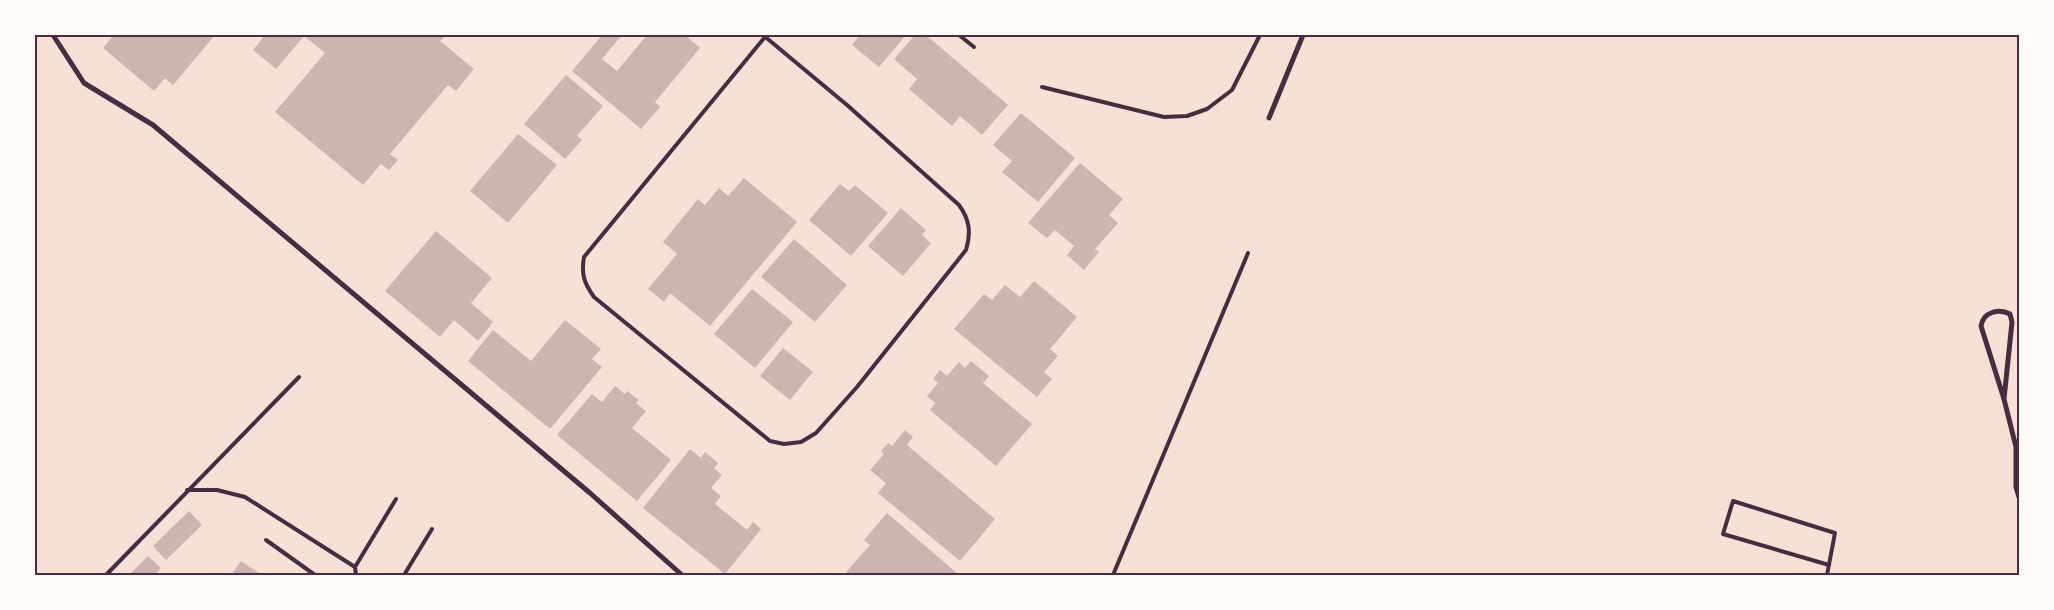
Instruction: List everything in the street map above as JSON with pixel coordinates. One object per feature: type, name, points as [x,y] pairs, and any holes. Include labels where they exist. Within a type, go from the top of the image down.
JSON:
[{"type":"street","points":[[53,35],[84,83],[153,125],[590,493],[682,575]]},
{"type":"street","points":[[1270,118],[1303,35]]},
{"type":"street","points":[[2004,399],[2012,322],[2010,314],[2004,311],[1987,314],[1982,319],[1981,326],[2017,447],[2016,487],[2019,497]]},
{"type":"lane","points":[[959,35],[974,47]]},
{"type":"lane","points":[[1042,87],[1164,117],[1187,116],[1207,109],[1232,90],[1260,35]]},
{"type":"lane","points":[[764,36],[847,105],[959,205],[966,215],[970,226],[970,238],[966,250],[857,387],[816,433],[801,442],[784,444],[770,441],[594,297],[585,285],[582,270],[584,257],[764,36]]},
{"type":"lane","points":[[1114,575],[1248,253]]},
{"type":"lane","points":[[106,575],[298,377]]},
{"type":"lane","points":[[187,490],[217,490],[245,497],[355,567]]},
{"type":"lane","points":[[356,575],[355,567],[396,499]]},
{"type":"lane","points":[[1827,575],[1829,565],[1835,533],[1733,501],[1723,534],[1829,565]]},
{"type":"lane","points":[[404,575],[432,529]]},
{"type":"lane","points":[[266,540],[315,575]]},
{"type":"building","points":[[114,35],[215,35],[173,85],[165,78],[154,91],[103,48]]},
{"type":"building","points":[[265,35],[446,35],[440,41],[474,69],[456,91],[448,85],[390,154],[398,160],[389,170],[381,164],[363,185],[275,112],[325,53],[304,36],[276,69],[253,50]]},
{"type":"building","points":[[602,35],[622,35],[602,59],[617,71],[647,35],[685,35],[700,48],[655,102],[660,107],[641,129],[572,71]]},
{"type":"building","points":[[860,35],[906,35],[879,67],[852,45]]},
{"type":"building","points":[[915,35],[926,35],[1008,105],[982,135],[960,116],[952,126],[909,89],[917,79],[894,59]]},
{"type":"building","points":[[566,75],[603,106],[577,136],[582,140],[565,159],[524,124]]},
{"type":"building","points":[[1021,113],[1075,158],[1038,202],[1002,172],[1012,161],[993,145]]},
{"type":"building","points":[[518,134],[557,165],[508,223],[470,191]]},
{"type":"building","points":[[1080,163],[1123,199],[1109,215],[1118,223],[1095,249],[1099,252],[1084,270],[1067,255],[1074,246],[1055,230],[1047,238],[1028,223]]},
{"type":"building","points":[[744,178],[797,222],[710,326],[670,293],[664,302],[648,289],[677,254],[663,242],[698,199],[705,205],[719,188],[728,196]]},
{"type":"building","points":[[840,184],[849,191],[855,185],[888,213],[851,256],[809,220]]},
{"type":"building","points":[[901,208],[926,230],[922,235],[931,243],[903,276],[868,246]]},
{"type":"building","points":[[436,231],[492,278],[471,303],[493,322],[478,341],[454,320],[440,337],[385,291]]},
{"type":"building","points":[[794,239],[847,285],[815,322],[761,277]]},
{"type":"building","points":[[1034,281],[1077,317],[1050,349],[1058,356],[1044,372],[1052,379],[1037,397],[954,329],[984,294],[992,300],[1005,285],[1020,297]]},
{"type":"building","points":[[752,289],[793,322],[755,368],[714,334]]},
{"type":"building","points":[[565,320],[601,349],[592,359],[602,367],[550,429],[468,361],[493,330],[531,361]]},
{"type":"building","points":[[783,348],[813,372],[790,400],[760,376]]},
{"type":"building","points":[[971,361],[989,376],[983,383],[1032,424],[996,466],[930,410],[935,403],[927,396],[938,383],[933,379],[940,370],[947,376],[959,362],[965,368]]},
{"type":"building","points":[[615,386],[625,394],[627,391],[639,400],[636,403],[646,411],[632,428],[671,460],[637,501],[557,435],[592,394],[602,402]]},
{"type":"building","points":[[905,430],[913,437],[907,445],[995,519],[960,561],[878,493],[886,483],[870,470],[884,454],[881,451],[888,443],[892,446]]},
{"type":"building","points":[[690,449],[701,458],[705,452],[718,463],[714,468],[722,475],[711,488],[721,496],[715,504],[747,530],[753,522],[761,529],[725,574],[643,508]]},
{"type":"building","points":[[189,511],[202,525],[166,560],[153,546]]},
{"type":"building","points":[[887,513],[959,575],[850,575],[846,572],[870,545],[864,540]]},
{"type":"building","points":[[148,556],[161,568],[155,575],[129,575]]},
{"type":"building","points":[[241,561],[262,575],[238,575],[233,572]]}]
